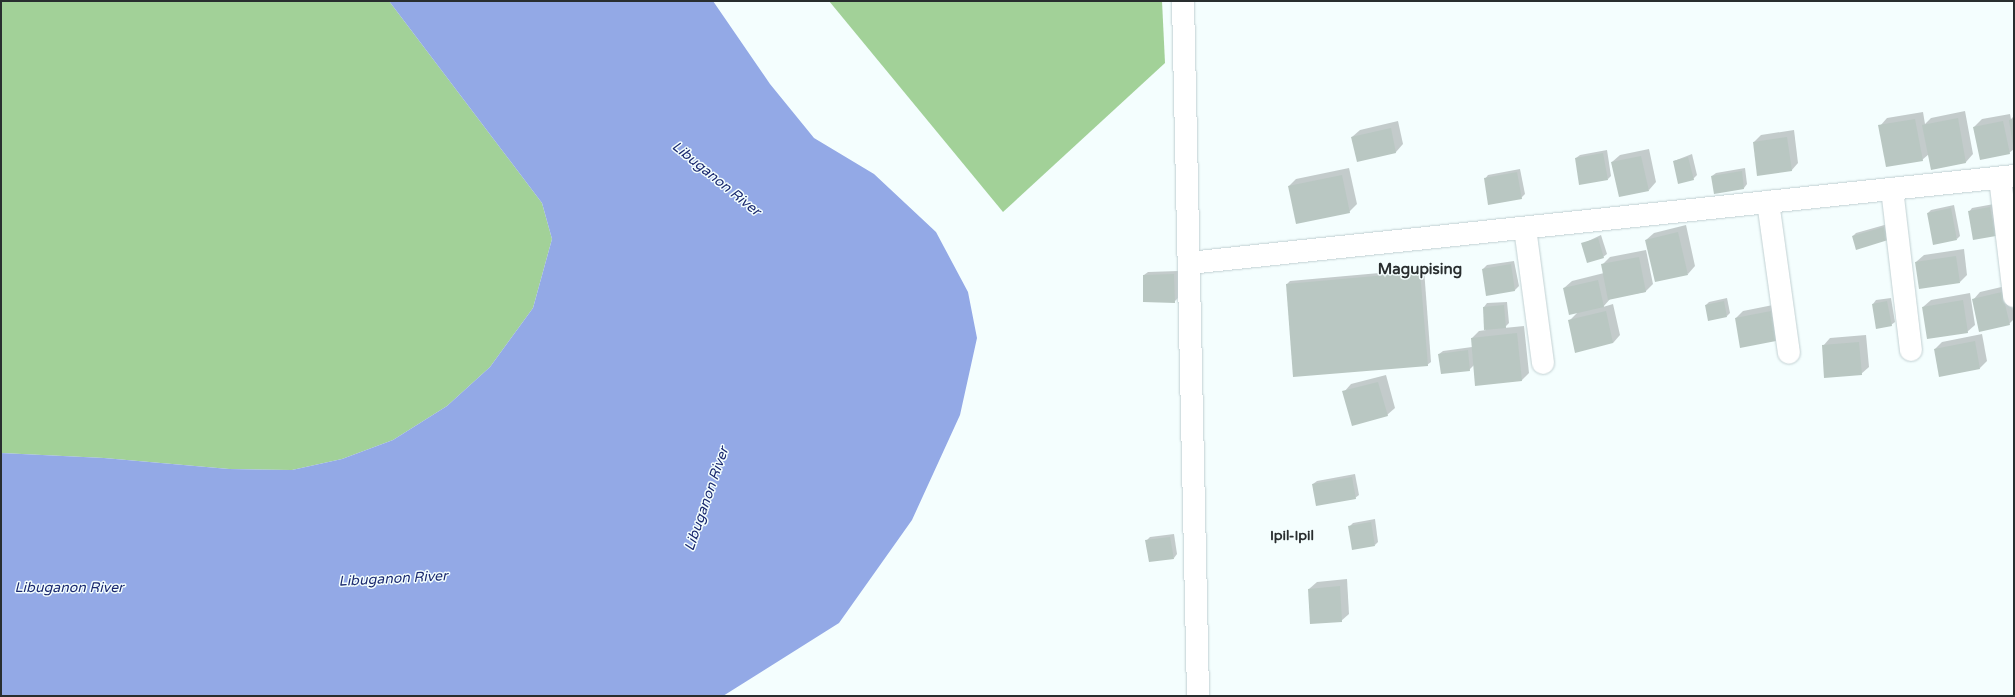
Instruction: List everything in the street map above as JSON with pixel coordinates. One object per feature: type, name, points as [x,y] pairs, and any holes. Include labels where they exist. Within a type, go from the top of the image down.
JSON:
[{"type":"street","points":[[1183,1],[1198,696]]},
{"type":"street","points":[[1188,263],[2007,177],[2014,296]]},
{"type":"street","points":[[1892,189],[1911,350]]},
{"type":"street","points":[[1768,202],[1789,353]]},
{"type":"street","points":[[1525,228],[1543,363]]},
{"type":"green space","points":[[1,1],[389,1],[542,203],[552,239],[533,308],[490,367],[447,406],[393,440],[342,459],[292,470],[229,469],[104,458],[1,453]]},
{"type":"green space","points":[[829,1],[1162,1],[1165,63],[1003,212]]},
{"type":"water","name":"Libuganon River","points":[[389,1],[713,1],[770,84],[814,138],[874,174],[936,232],[968,292],[977,338],[960,415],[912,520],[839,623],[723,696],[1,696],[1,453],[104,458],[229,469],[292,470],[342,459],[393,440],[447,406],[490,367],[533,308],[552,239],[542,203]]},
{"type":"building","points":[[1958,118],[1966,163],[1931,170],[1922,125]]},
{"type":"building","points":[[1915,119],[1923,161],[1886,167],[1878,125]]},
{"type":"building","points":[[2014,119],[2014,145],[2013,145],[2009,120]]},
{"type":"building","points":[[2003,121],[2010,154],[1980,160],[1973,127]]},
{"type":"building","points":[[1391,128],[1396,153],[1357,162],[1351,137]]},
{"type":"building","points":[[1787,137],[1792,171],[1757,176],[1753,142]]},
{"type":"building","points":[[1603,153],[1608,180],[1579,185],[1575,158]]},
{"type":"building","points":[[1641,156],[1649,191],[1619,197],[1611,162]]},
{"type":"building","points":[[1688,157],[1694,180],[1678,184],[1673,161]]},
{"type":"building","points":[[1742,171],[1744,189],[1714,194],[1711,176]]},
{"type":"building","points":[[1517,172],[1522,199],[1488,205],[1484,178]]},
{"type":"building","points":[[1342,175],[1350,213],[1296,224],[1288,186]]},
{"type":"building","points":[[1990,207],[1996,236],[1973,240],[1968,211]]},
{"type":"building","points":[[1951,208],[1957,240],[1933,245],[1927,213]]},
{"type":"building","points":[[1884,227],[1888,240],[1856,250],[1852,236]]},
{"type":"building","points":[[1678,232],[1688,275],[1655,282],[1645,240]]},
{"type":"building","points":[[1598,238],[1604,258],[1587,263],[1581,243]]},
{"type":"building","points":[[1956,256],[1960,283],[1919,289],[1915,262]]},
{"type":"building","points":[[1639,257],[1646,292],[1608,300],[1601,264]]},
{"type":"building","points":[[1511,264],[1515,291],[1486,296],[1482,269]]},
{"type":"building","points":[[1420,272],[1428,366],[1293,377],[1286,284]]},
{"type":"building","points":[[1174,274],[1175,303],[1143,302],[1143,275]]},
{"type":"building","points":[[1598,280],[1604,307],[1569,315],[1563,288]]},
{"type":"building","points":[[2002,292],[2010,325],[1979,332],[1972,299]]},
{"type":"building","points":[[1963,300],[1968,333],[1927,339],[1922,307]]},
{"type":"building","points":[[1724,301],[1727,317],[1708,321],[1705,305]]},
{"type":"building","points":[[1887,301],[1892,326],[1876,329],[1872,304]]},
{"type":"building","points":[[1504,305],[1506,328],[1484,330],[1483,307]]},
{"type":"building","points":[[1606,311],[1613,343],[1575,353],[1568,320]]},
{"type":"building","points":[[1771,311],[1776,341],[1740,348],[1735,318]]},
{"type":"building","points":[[1517,333],[1522,381],[1475,386],[1471,338]]},
{"type":"building","points":[[1975,341],[1980,369],[1939,377],[1934,349]]},
{"type":"building","points":[[1859,342],[1862,375],[1824,378],[1822,345]]},
{"type":"building","points":[[1468,350],[1470,371],[1441,374],[1438,354]]},
{"type":"building","points":[[1378,382],[1388,416],[1352,426],[1342,391]]},
{"type":"building","points":[[1352,477],[1356,499],[1316,506],[1312,484]]},
{"type":"building","points":[[1371,522],[1375,546],[1352,550],[1348,526]]},
{"type":"building","points":[[1170,537],[1174,559],[1149,562],[1145,540]]},
{"type":"building","points":[[1340,586],[1342,622],[1310,624],[1308,589]]},
{"type":"district","name":"Magupising","points":[[1420,270]]},
{"type":"district","name":"Ipil-Ipil","points":[[1292,536]]}]
